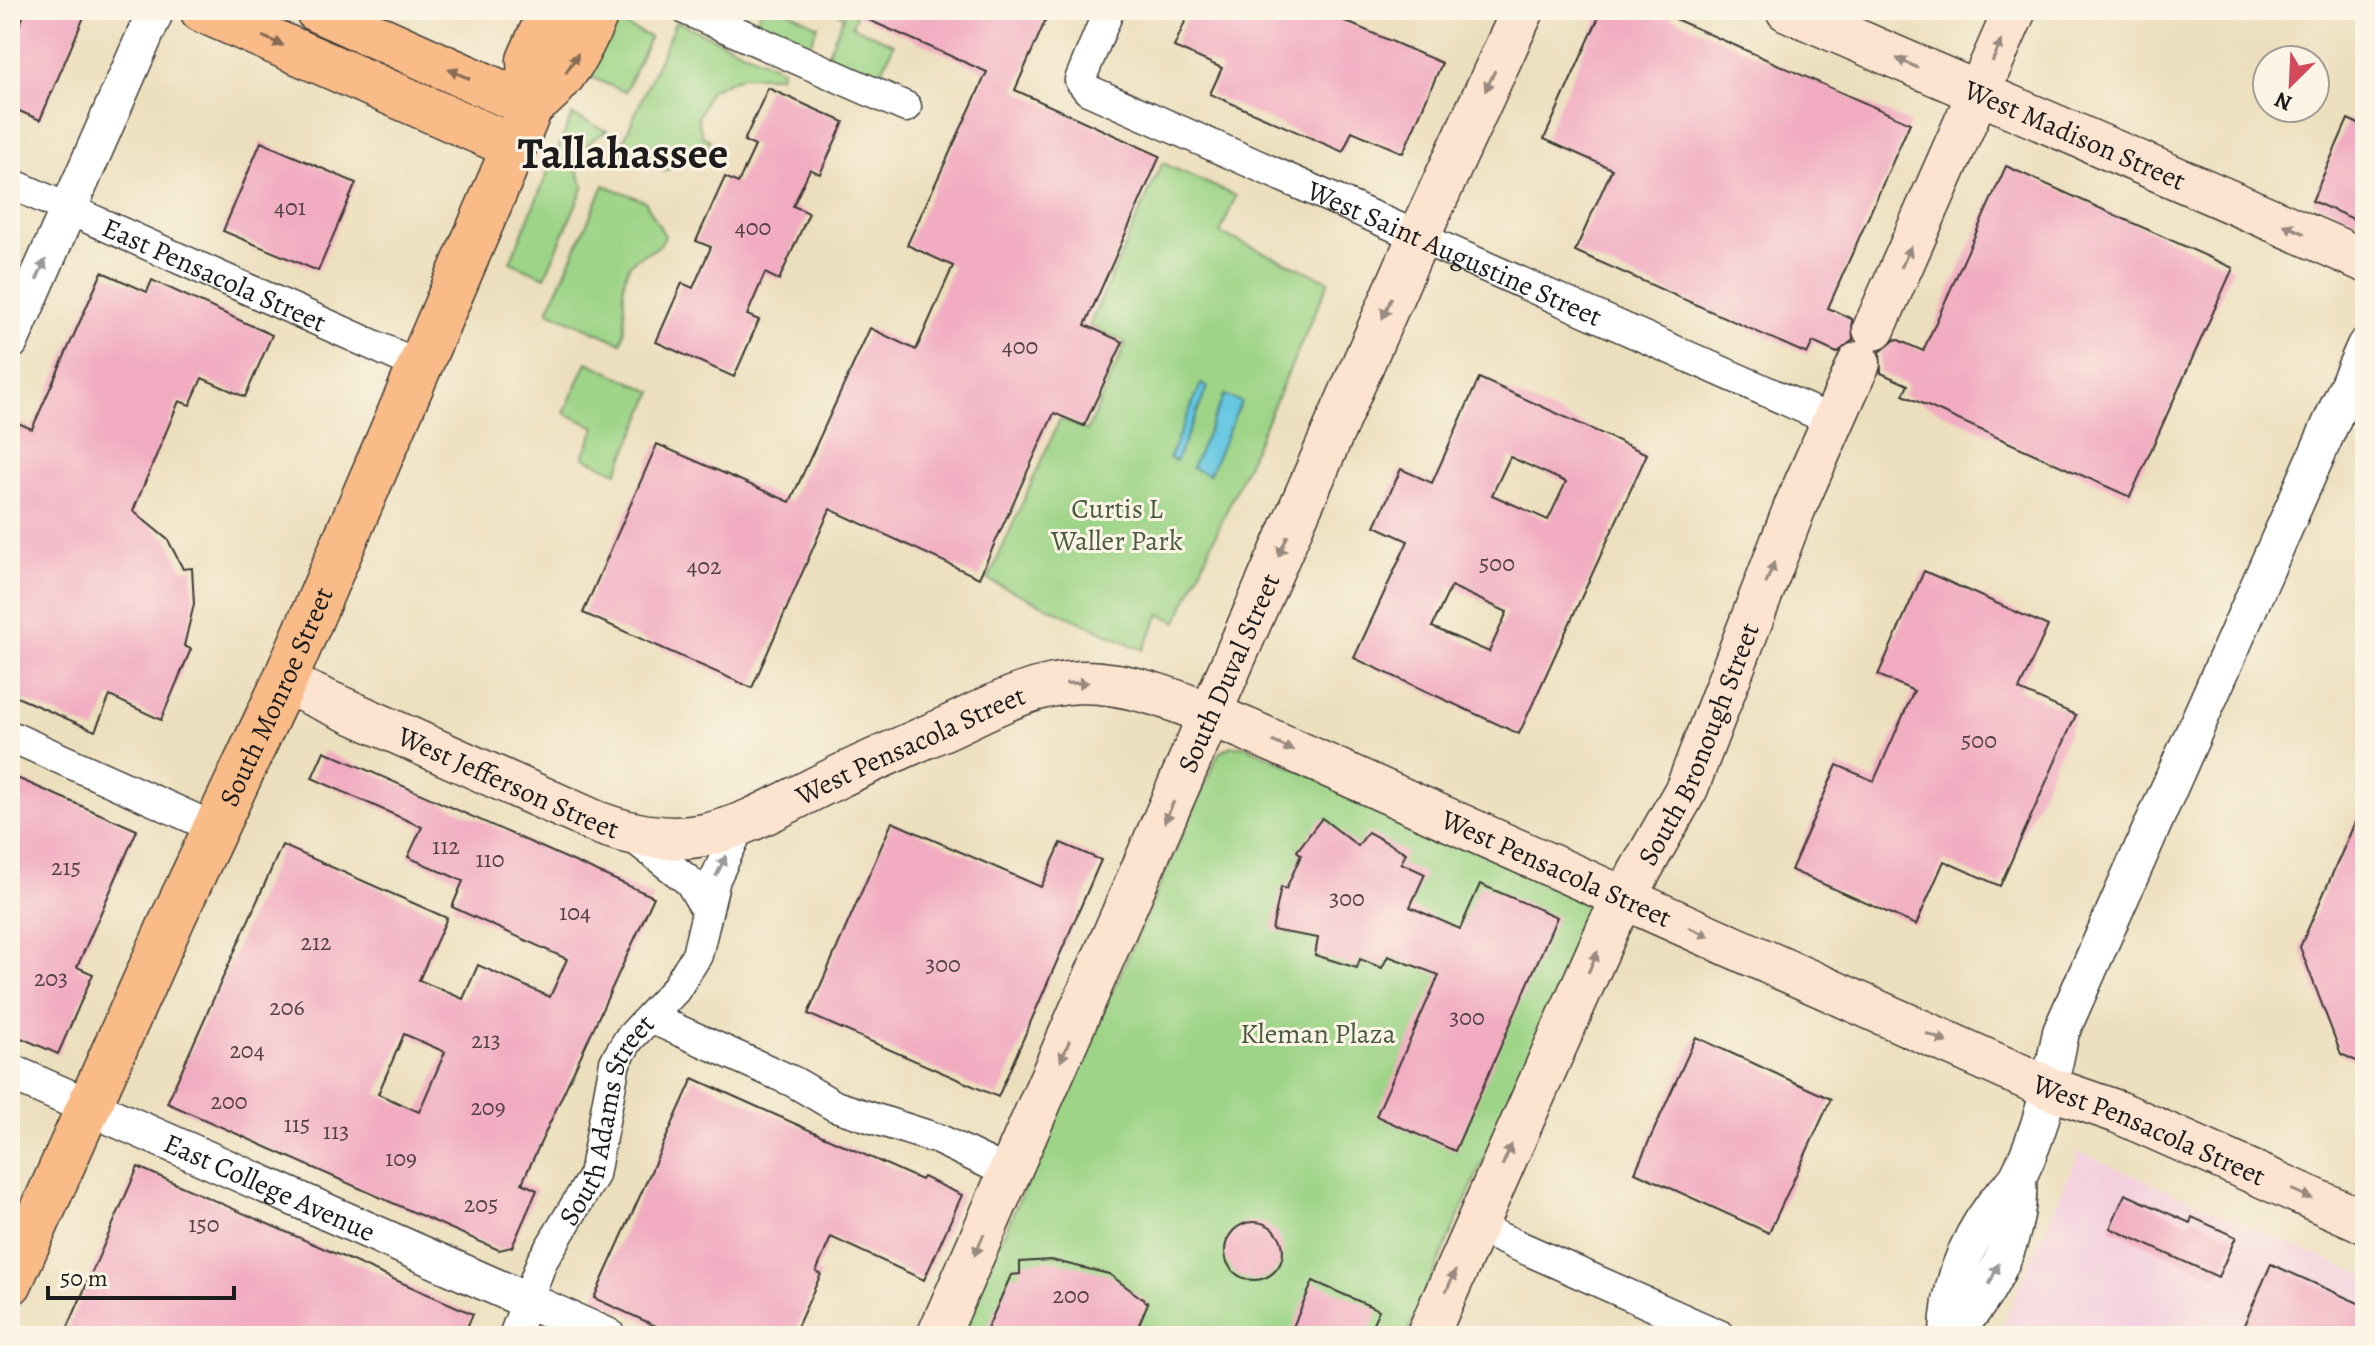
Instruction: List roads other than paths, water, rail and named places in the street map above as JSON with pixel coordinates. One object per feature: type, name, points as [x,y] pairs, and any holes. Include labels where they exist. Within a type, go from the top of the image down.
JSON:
[{"type":"main road","points":[[202,10],[514,147]]},
{"type":"main road","points":[[317,10],[531,106]]},
{"type":"main road","name":"South Monroe Street","points":[[10,1283],[88,1106],[284,682],[514,147],[531,106],[529,60],[551,10]]},
{"type":"main road","name":"South Monroe Street","points":[[531,106],[555,86],[573,63],[598,10]]},
{"type":"main road","name":"South Duval Street","points":[[938,1336],[1419,236],[1523,10]]},
{"type":"main road","name":"West Madison Street","points":[[1787,10],[2365,261]]},
{"type":"main road","name":"South Bronough Street","points":[[1427,1336],[1609,926],[1687,788],[1795,507],[2015,10]]},
{"type":"main road","name":"West Jefferson Street","points":[[284,682],[630,835],[679,840],[707,837],[741,824]]},
{"type":"main road","name":"West Pensacola Street","points":[[741,824],[991,706],[1060,684],[1111,683],[1161,695],[2049,1088],[2118,1112],[2365,1222]]},
{"type":"street","points":[[10,342],[156,10]]},
{"type":"street","points":[[687,10],[906,107]]},
{"type":"street","name":"West Saint Augustine Street","points":[[1109,10],[1080,80],[1088,90],[1833,421]]},
{"type":"street","name":"East Pensacola Street","points":[[10,183],[420,366]]},
{"type":"street","points":[[1948,1336],[1948,1310],[1954,1282],[1980,1224],[2018,1178],[2041,1126],[2061,1032],[2365,346]]},
{"type":"street","points":[[10,736],[215,828]]},
{"type":"street","name":"South Adams Street","points":[[514,1336],[542,1261],[594,1175],[615,1062],[629,1039],[651,1018],[697,955],[715,879],[741,824]]},
{"type":"street","points":[[630,835],[690,882],[706,909]]},
{"type":"street","points":[[651,1018],[794,1082],[835,1106],[938,1139],[1011,1174]]},
{"type":"street","name":"East College Avenue","points":[[10,1072],[607,1336]]},
{"type":"street","points":[[1476,1227],[1721,1336]]},
{"type":"water","points":[[1201,384],[1208,387],[1176,461],[1169,458]]},
{"type":"water","points":[[1224,395],[1241,402],[1209,475],[1192,468]]},
{"type":"district","name":"Tallahassee","points":[[623,153]]},
{"type":"park label","name":"Curtis L Waller Park","points":[[1117,524]]},
{"type":"park label","name":"Kleman Plaza","points":[[1318,1033]]}]
